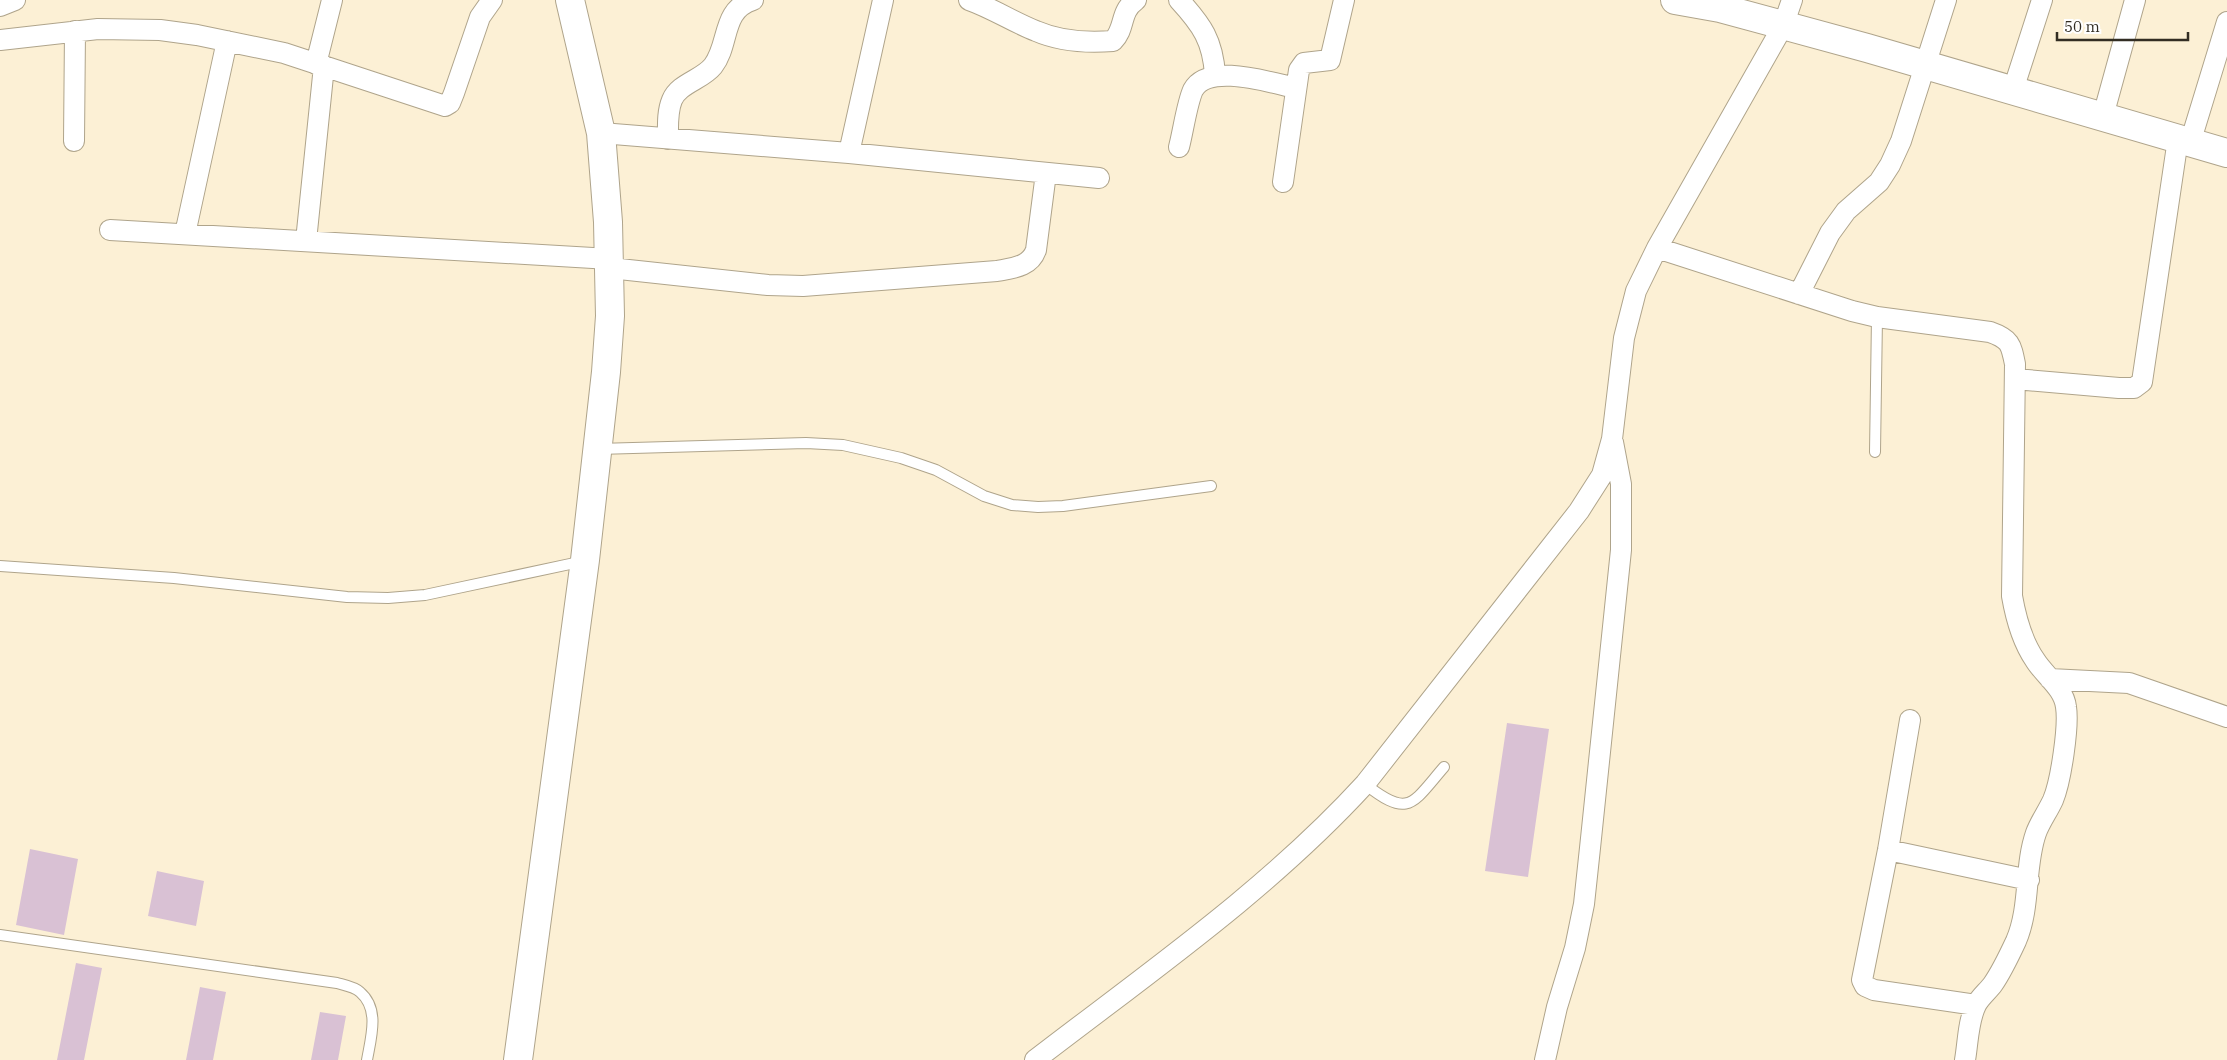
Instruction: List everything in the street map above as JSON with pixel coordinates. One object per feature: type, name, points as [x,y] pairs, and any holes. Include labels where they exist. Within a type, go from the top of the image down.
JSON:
[{"type":"street","points":[[0,6],[15,0]]},
{"type":"street","points":[[306,241],[320,65],[332,0]]},
{"type":"street","points":[[0,40],[98,29],[160,30],[284,53],[445,106],[450,102],[454,93],[480,17],[492,0]]},
{"type":"street","points":[[518,1060],[585,560],[609,335],[610,264],[601,133],[570,0]]},
{"type":"street","points":[[668,139],[669,111],[677,91],[712,66],[718,56],[730,18],[738,7],[753,0]]},
{"type":"street","points":[[849,153],[883,0]]},
{"type":"street","points":[[969,0],[982,4],[1037,32],[1097,43],[1113,41],[1120,34],[1127,6],[1136,0]]},
{"type":"street","points":[[1179,0],[1193,16],[1209,40],[1214,56],[1215,76]]},
{"type":"street","points":[[1283,182],[1299,70],[1304,63],[1330,60],[1344,0]]},
{"type":"street","points":[[1675,0],[1720,8],[1926,65],[2227,153]]},
{"type":"street","points":[[1035,1060],[1244,899],[1303,847],[1365,784],[1578,512],[1602,475],[1612,439],[1624,338],[1636,291],[1657,248],[1783,26],[1792,0]]},
{"type":"street","points":[[1800,294],[1830,233],[1846,211],[1879,182],[1890,165],[1926,65],[1946,0]]},
{"type":"street","points":[[2013,90],[2042,0]]},
{"type":"street","points":[[2103,116],[2135,0]]},
{"type":"street","points":[[2015,379],[2119,388],[2134,388],[2142,382],[2184,141],[2227,22]]},
{"type":"street","points":[[74,142],[75,31]]},
{"type":"street","points":[[185,234],[227,41]]},
{"type":"street","points":[[1179,147],[1193,91],[1201,80],[1215,76],[1230,76],[1296,88]]},
{"type":"street","points":[[601,133],[849,153],[1099,178]]},
{"type":"street","points":[[110,230],[306,241],[610,264],[768,285],[803,286],[997,271],[1027,263],[1034,257],[1036,250],[1046,173]]},
{"type":"street","points":[[1657,248],[1837,307],[1877,317],[1990,332],[2004,337],[2012,345],[2015,364],[2012,596],[2016,618],[2024,640],[2035,660],[2050,679],[2066,705],[2066,725],[2058,786],[2053,800],[2036,832],[2029,880],[2017,938],[1997,977],[1976,1004],[1965,1060]]},
{"type":"street","points":[[1545,1060],[1557,1007],[1575,948],[1584,904],[1616,609],[1621,550],[1622,507],[1621,484],[1612,439]]},
{"type":"street","points":[[2050,679],[2129,683],[2227,716]]},
{"type":"street","points":[[1910,720],[1888,850],[1862,980],[1865,986],[1874,990],[1976,1004]]},
{"type":"street","points":[[1888,850],[2029,880]]},
{"type":"lane","points":[[1875,452],[1877,317]]},
{"type":"lane","points":[[597,449],[806,442],[843,445],[901,458],[936,470],[984,496],[1012,505],[1038,507],[1063,506],[1211,486]]},
{"type":"lane","points":[[0,566],[174,578],[347,597],[388,598],[425,595],[585,560]]},
{"type":"lane","points":[[1365,784],[1384,800],[1406,805],[1416,800],[1444,767]]},
{"type":"lane","points":[[0,935],[337,983],[359,990],[371,1005],[373,1027],[367,1060]]},
{"type":"building","points":[[1507,723],[1549,729],[1528,877],[1485,871]]},
{"type":"building","points":[[30,849],[78,859],[64,935],[16,925]]},
{"type":"building","points":[[157,871],[204,881],[196,926],[148,916]]},
{"type":"building","points":[[76,963],[102,968],[84,1060],[57,1060]]},
{"type":"building","points":[[200,987],[226,992],[213,1060],[186,1060]]},
{"type":"building","points":[[320,1012],[346,1016],[338,1060],[311,1060]]}]
